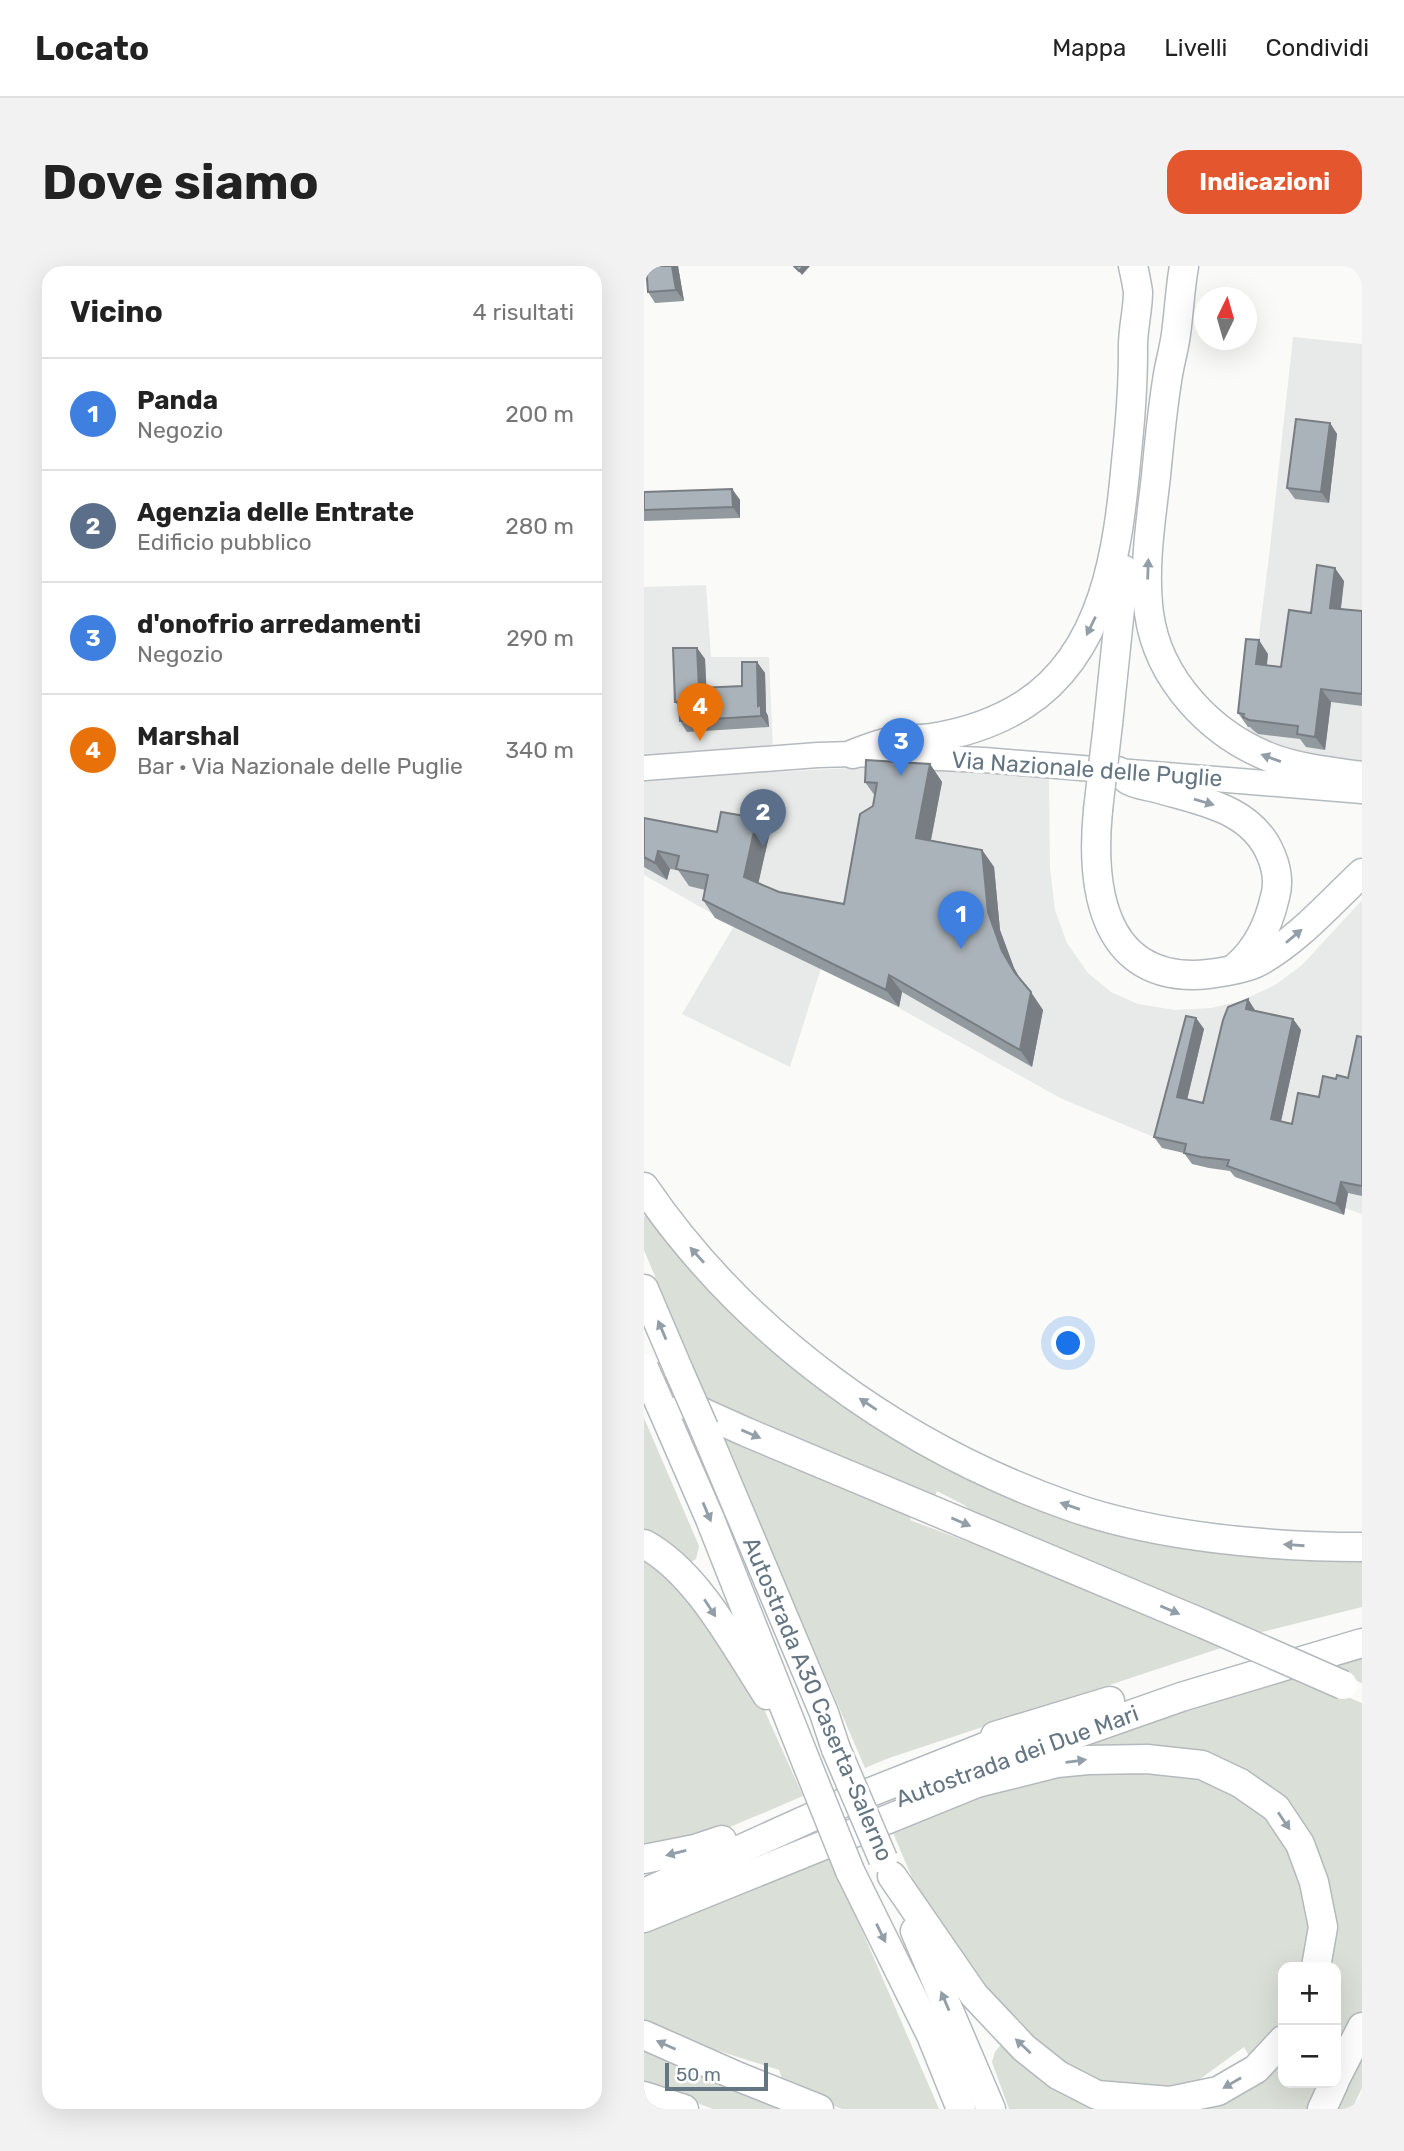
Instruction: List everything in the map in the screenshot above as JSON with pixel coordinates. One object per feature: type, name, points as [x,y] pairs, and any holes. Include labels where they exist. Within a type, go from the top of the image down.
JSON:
[{"type":"highway","points":[[853,754],[894,740],[930,739],[963,732],[993,721],[1026,703],[1051,683],[1074,656],[1091,627],[1103,598],[1121,513],[1134,380],[1133,348],[1138,292],[1133,266]]},
{"type":"highway","points":[[1134,380],[1142,349],[1149,266]]},
{"type":"highway","points":[[1167,266],[1170,289],[1166,335],[1167,382]]},
{"type":"highway","points":[[1167,266],[1123,579],[1098,810],[1096,853],[1100,890],[1108,918],[1122,946],[1141,963],[1158,971],[1202,975],[1258,962],[1292,939],[1362,873]]},
{"type":"highway","points":[[1184,266],[1153,502],[1147,584],[1154,636],[1163,659],[1194,707],[1229,736],[1248,748],[1300,767],[1362,776]]},
{"type":"highway","points":[[1121,513],[1123,579]]},
{"type":"highway","points":[[1118,771],[1130,781],[1218,806],[1240,816],[1260,834],[1276,867],[1277,890],[1271,914],[1260,937],[1247,958],[1235,968]]},
{"type":"highway","points":[[644,1187],[691,1250],[731,1294],[775,1334],[825,1375],[932,1445],[1016,1485],[1108,1518],[1255,1542],[1362,1547]]},
{"type":"highway","name":"Autostrada A30 Caserta-Salerno","points":[[644,1289],[824,1713],[836,1749],[991,2109]]},
{"type":"highway","name":"Autostrada A30 Caserta-Salerno","points":[[644,1368],[652,1395],[710,1519],[850,1871],[931,2035],[961,2109]]},
{"type":"highway","points":[[652,1395],[746,1432],[1352,1688]]},
{"type":"highway","points":[[644,1544],[696,1587],[803,1754]]},
{"type":"highway","name":"Autostrada dei Due Mari","points":[[644,1893],[905,1777],[1110,1701],[1210,1668],[1362,1624]]},
{"type":"highway","name":"Autostrada dei Due Mari","points":[[644,1916],[700,1886],[850,1819],[1017,1754],[1181,1697],[1362,1643]]},
{"type":"highway","points":[[644,1859],[705,1845],[897,1766],[1110,1701]]},
{"type":"highway","points":[[644,1916],[977,1783],[1057,1763],[1099,1759],[1147,1759],[1202,1765],[1240,1783],[1276,1808],[1300,1844],[1314,1882],[1323,1927],[1317,1962]]},
{"type":"highway","points":[[887,1868],[974,1995],[1024,2048],[1058,2075],[1097,2095],[1170,2101],[1218,2091],[1256,2069],[1278,2045]]},
{"type":"highway","points":[[1341,2068],[1362,2027]]},
{"type":"highway","points":[[644,2035],[819,2109]]},
{"type":"highway","points":[[1322,2109],[1331,2088]]},
{"type":"highway","points":[[644,2096],[684,2109]]},
{"type":"main road","name":"Via Nazionale delle Puglie","points":[[644,768],[853,754],[984,760],[1362,791]]},
{"type":"shaded area","points":[[1293,337],[1362,344],[1362,767],[1273,750],[1246,735]]},
{"type":"shaded area","points":[[706,585],[711,657],[769,657],[774,772],[889,766],[1049,776],[1050,868],[1055,910],[1067,943],[1088,973],[1111,992],[1138,1004],[1175,1010],[1211,1008],[1241,1001],[1275,985],[1302,965],[1362,900],[1362,1214],[1219,1164],[1062,1099],[822,965],[790,1067],[682,1014],[734,926],[644,875],[644,587]]},
{"type":"shaded area","points":[[650,1212],[727,1300],[1041,1503],[1362,1554],[1362,1607],[1250,1635],[993,1527],[964,1505],[937,1491],[933,1502],[709,1406],[644,1250],[644,1217]]},
{"type":"shaded area","points":[[644,1418],[699,1546],[696,1559],[688,1564],[644,1539]]},
{"type":"shaded area","points":[[721,1433],[913,1509],[910,1520],[971,1543],[1006,1550],[1227,1646],[865,1768]]},
{"type":"shaded area","points":[[644,1553],[673,1573],[745,1667],[803,1796],[709,1836],[644,1852]]},
{"type":"shaded area","points":[[1362,1657],[1362,1683],[1324,1667]]},
{"type":"shaded area","points":[[1298,1676],[1362,1703],[1362,2012],[1341,2051],[1341,1962],[1321,1962],[1325,1922],[1259,1787],[1080,1751],[1079,1744],[1220,1698]]},
{"type":"shaded area","points":[[1044,1768],[1211,1775],[1280,1828],[1312,1912],[1307,1962],[1278,1962],[1278,2028],[1249,2056],[1244,2047],[1196,2082],[1169,2090],[1100,2084],[1015,2032],[919,1894],[888,1821]]},
{"type":"shaded area","points":[[826,1847],[939,2109],[842,2109],[784,2085],[779,2070],[687,2043],[644,2024],[644,1929]]},
{"type":"shaded area","points":[[644,2039],[787,2109],[713,2109],[644,2086]]},
{"type":"shaded area","points":[[1362,2039],[1362,2088],[1352,2109],[1328,2109],[1338,2088],[1341,2088],[1341,2082]]},
{"type":"shaded area","points":[[1005,2040],[1156,2106],[1278,2046],[1278,2088],[1323,2088],[1314,2109],[1009,2109],[992,2062],[995,2052]]},
{"type":"building","points":[[646,266],[672,266],[676,290],[648,292]]},
{"type":"building","points":[[1296,419],[1330,423],[1321,492],[1287,488]]},
{"type":"building","points":[[732,489],[733,507],[644,510],[644,492]]},
{"type":"building","points":[[1317,565],[1335,568],[1330,608],[1362,611],[1362,694],[1321,689],[1315,737],[1297,734],[1298,726],[1249,720],[1243,717],[1244,714],[1238,713],[1246,639],[1259,640],[1256,664],[1281,667],[1289,610],[1311,613]]},
{"type":"building","points":[[673,648],[697,648],[699,688],[742,686],[742,662],[757,662],[758,706],[761,705],[761,716],[680,721],[679,702],[675,702]]},
{"type":"building","points":[[866,760],[930,764],[916,838],[982,850],[988,912],[1002,951],[1031,992],[1020,1050],[889,975],[886,990],[703,900],[708,875],[676,869],[679,856],[658,851],[655,863],[644,857],[644,818],[717,832],[721,812],[757,818],[744,877],[779,892],[844,904],[860,814],[873,806],[877,783],[865,782]]},
{"type":"building","points":[[1248,999],[1246,1009],[1293,1019],[1271,1119],[1292,1124],[1298,1093],[1319,1097],[1323,1076],[1336,1079],[1337,1075],[1348,1078],[1357,1036],[1362,1037],[1362,1186],[1341,1182],[1336,1204],[1227,1166],[1229,1160],[1184,1153],[1186,1144],[1154,1137],[1186,1016],[1196,1018],[1177,1097],[1203,1103],[1228,1007]]},
{"type":"place","name":"Marshal","points":[[700,741]]},
{"type":"place","name":"d'onofrio arredamenti","points":[[901,776]]},
{"type":"place","name":"Agenzia delle Entrate","points":[[763,847]]},
{"type":"place","name":"Panda","points":[[961,949]]}]
